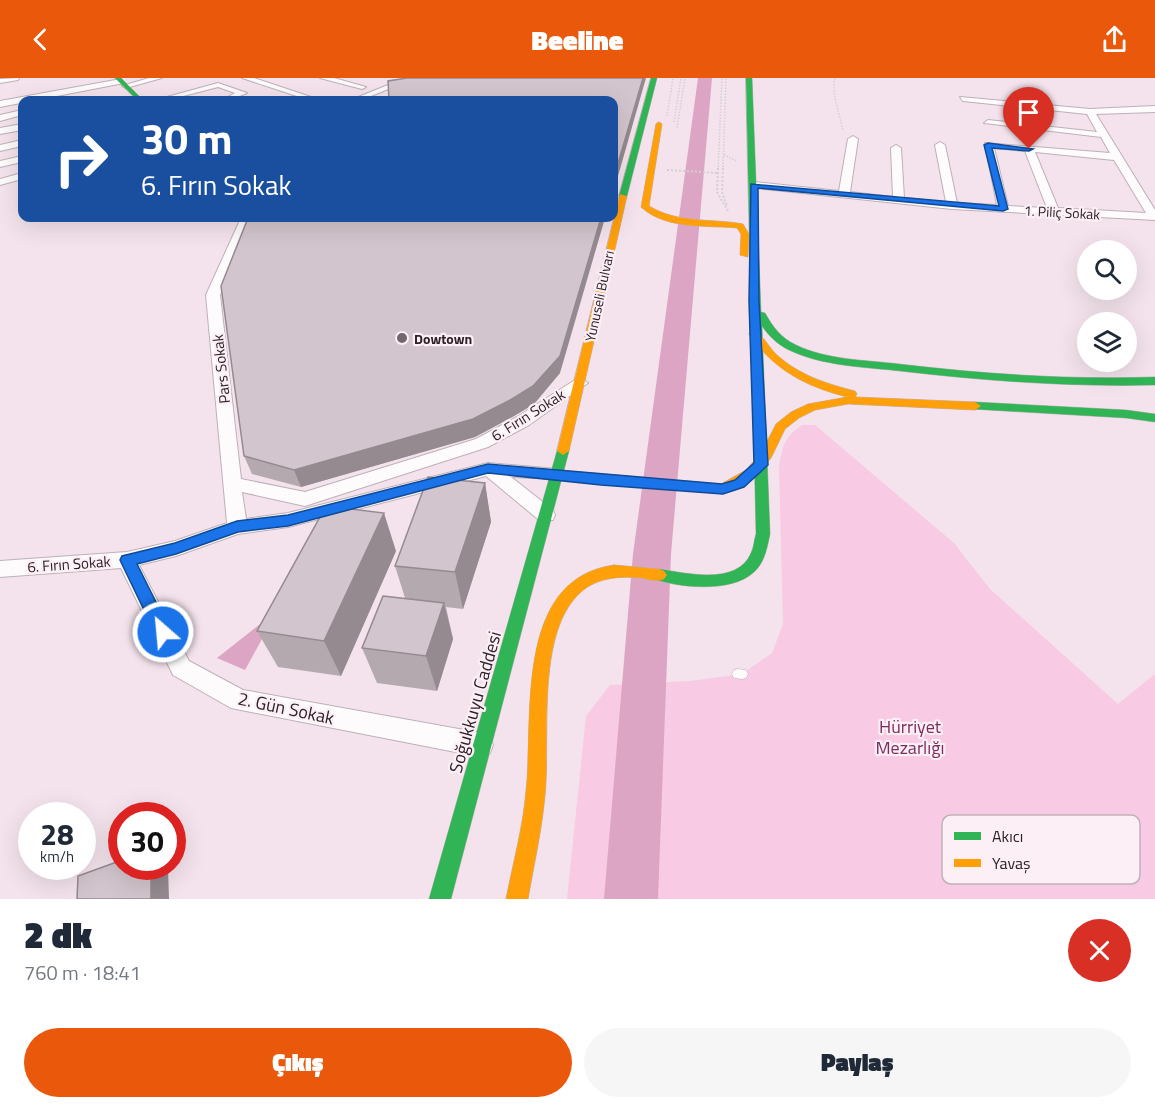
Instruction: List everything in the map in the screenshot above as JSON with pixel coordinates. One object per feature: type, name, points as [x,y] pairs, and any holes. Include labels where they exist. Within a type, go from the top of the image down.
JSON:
[{"type":"main road","name":"Yunuseli Bulvarı","points":[[618,214],[654,78]]},
{"type":"main road","points":[[517,899],[537,781],[537,714],[547,670],[554,615],[564,601],[590,578],[607,572],[625,571],[714,581],[735,579],[752,567],[759,556],[763,538],[754,319],[754,192],[749,78]]},
{"type":"main road","points":[[662,109],[645,207],[651,213],[668,220],[735,225],[744,229],[746,234],[741,301],[744,315],[755,337],[777,365],[802,380],[886,402]]},
{"type":"main road","points":[[612,237],[645,200]]},
{"type":"main road","name":"Yunuseli Bulvarı","points":[[546,514],[580,383],[616,222]]},
{"type":"main road","points":[[754,301],[766,326],[785,344],[840,361],[877,368],[989,378],[1090,384],[1155,381]]},
{"type":"main road","points":[[754,319],[765,337],[800,366],[831,378],[866,384]]},
{"type":"main road","points":[[990,391],[1124,396]]},
{"type":"main road","points":[[557,475],[723,489],[740,483],[761,465],[779,427],[806,409],[822,402],[848,400],[1155,418]]},
{"type":"main road","name":"Soğukkuyu Caddesi","points":[[441,899],[546,514]]},
{"type":"street","points":[[0,81],[15,78]]},
{"type":"street","points":[[44,96],[72,91],[126,89],[158,78]]},
{"type":"street","points":[[246,78],[303,96]]},
{"type":"street","points":[[324,78],[362,82],[386,78]]},
{"type":"street","points":[[367,96],[412,78]]},
{"type":"street","points":[[60,81],[79,96]]},
{"type":"street","points":[[362,82],[350,92],[362,96]]},
{"type":"street","points":[[175,96],[218,85],[243,93],[235,96]]},
{"type":"street","points":[[963,99],[1090,112],[1155,109]]},
{"type":"street","points":[[0,104],[18,101]]},
{"type":"street","points":[[1090,112],[1118,157],[1140,185],[1155,217]]},
{"type":"street","points":[[0,118],[18,114]]},
{"type":"street","points":[[988,123],[1104,135]]},
{"type":"street","points":[[0,131],[18,128]]},
{"type":"street","points":[[844,195],[853,139]]},
{"type":"street","points":[[0,148],[18,144]]},
{"type":"street","points":[[940,145],[952,206]]},
{"type":"street","points":[[1003,209],[988,145],[1118,157]]},
{"type":"street","points":[[896,148],[899,201]]},
{"type":"street","points":[[1029,149],[1053,212]]},
{"type":"street","points":[[0,164],[18,160]]},
{"type":"street","points":[[0,182],[18,177]]},
{"type":"street","name":"1. Piliç Sokak","points":[[754,192],[844,195],[952,206],[1155,217]]},
{"type":"street","name":"Pars Sokak","points":[[237,527],[213,295],[244,222]]},
{"type":"street","name":"6. Fırın Sokak","points":[[232,483],[305,499],[482,443],[523,421],[580,383]]},
{"type":"street","points":[[488,469],[546,514]]},
{"type":"street","name":"6. Fırın Sokak","points":[[0,569],[127,560],[176,548],[237,527],[288,520],[488,469],[557,475]]},
{"type":"street","name":"2. Gün Sokak","points":[[127,560],[181,668],[239,700],[482,745]]},
{"type":"path","points":[[722,78],[717,192],[730,214],[736,217],[735,225]]},
{"type":"path","points":[[726,78],[723,198],[726,205],[738,215],[735,225]]},
{"type":"path","points":[[835,78],[832,92],[839,106],[840,125],[853,139]]},
{"type":"path","points":[[676,170],[723,173]]},
{"type":"green space","name":"Hürriyet Mezarlığı","points":[[802,425],[815,425],[954,543],[990,589],[1118,704],[1155,674],[1155,899],[567,899],[586,716],[610,685],[690,681],[742,674],[772,653],[783,624],[779,467],[785,443]]},
{"type":"shaded area","points":[[269,617],[273,619],[245,670],[217,658]]},
{"type":"building","points":[[407,78],[643,78],[618,163],[618,96],[389,96],[388,81]]},
{"type":"building","name":"Dowtown","points":[[246,222],[600,222],[560,356],[533,386],[473,419],[294,470],[244,456],[221,286]]},
{"type":"building","points":[[428,477],[485,483],[455,572],[395,566]]},
{"type":"building","points":[[326,506],[384,513],[324,641],[257,631]]},
{"type":"building","points":[[383,596],[444,603],[426,656],[362,648]]},
{"type":"building","points":[[108,865],[108,880],[151,880],[151,899],[77,899],[78,880],[96,880],[96,869]]},
{"type":"waterway","points":[[631,899],[652,554],[705,78]]},
{"type":"traffic: fast","points":[[118,78],[136,96]]},
{"type":"traffic: fast","points":[[623,196],[654,78]]},
{"type":"traffic: fast","points":[[659,575],[698,580],[726,579],[739,575],[749,568],[757,557],[763,534],[749,78]]},
{"type":"traffic: fast","points":[[761,315],[765,323],[784,343],[807,353],[837,360],[992,377],[1089,382],[1155,381]]},
{"type":"traffic: fast","points":[[975,406],[1126,414],[1155,418]]},
{"type":"traffic: fast","points":[[440,899],[563,451]]},
{"type":"traffic: slow","points":[[659,124],[645,207],[656,214],[679,221],[740,226],[745,234],[745,255]]},
{"type":"traffic: slow","points":[[618,217],[623,196]]},
{"type":"traffic: slow","points":[[563,451],[617,222]]},
{"type":"traffic: slow","points":[[754,334],[763,347],[784,367],[822,386],[851,394]]},
{"type":"traffic: slow","points":[[557,475],[723,489],[751,473],[766,455],[780,427],[795,415],[812,407],[848,400],[975,406]]},
{"type":"traffic: slow","points":[[517,899],[536,793],[542,662],[549,632],[560,606],[576,586],[600,574],[622,571],[659,575]]},
{"type":"place","name":"Dowtown","points":[[402,338]]},
{"type":"route","points":[[163,632],[127,560],[176,548],[237,527],[288,520],[488,469],[723,489],[740,483],[761,465],[754,301],[754,186],[1003,209],[988,145],[1029,149]]}]
